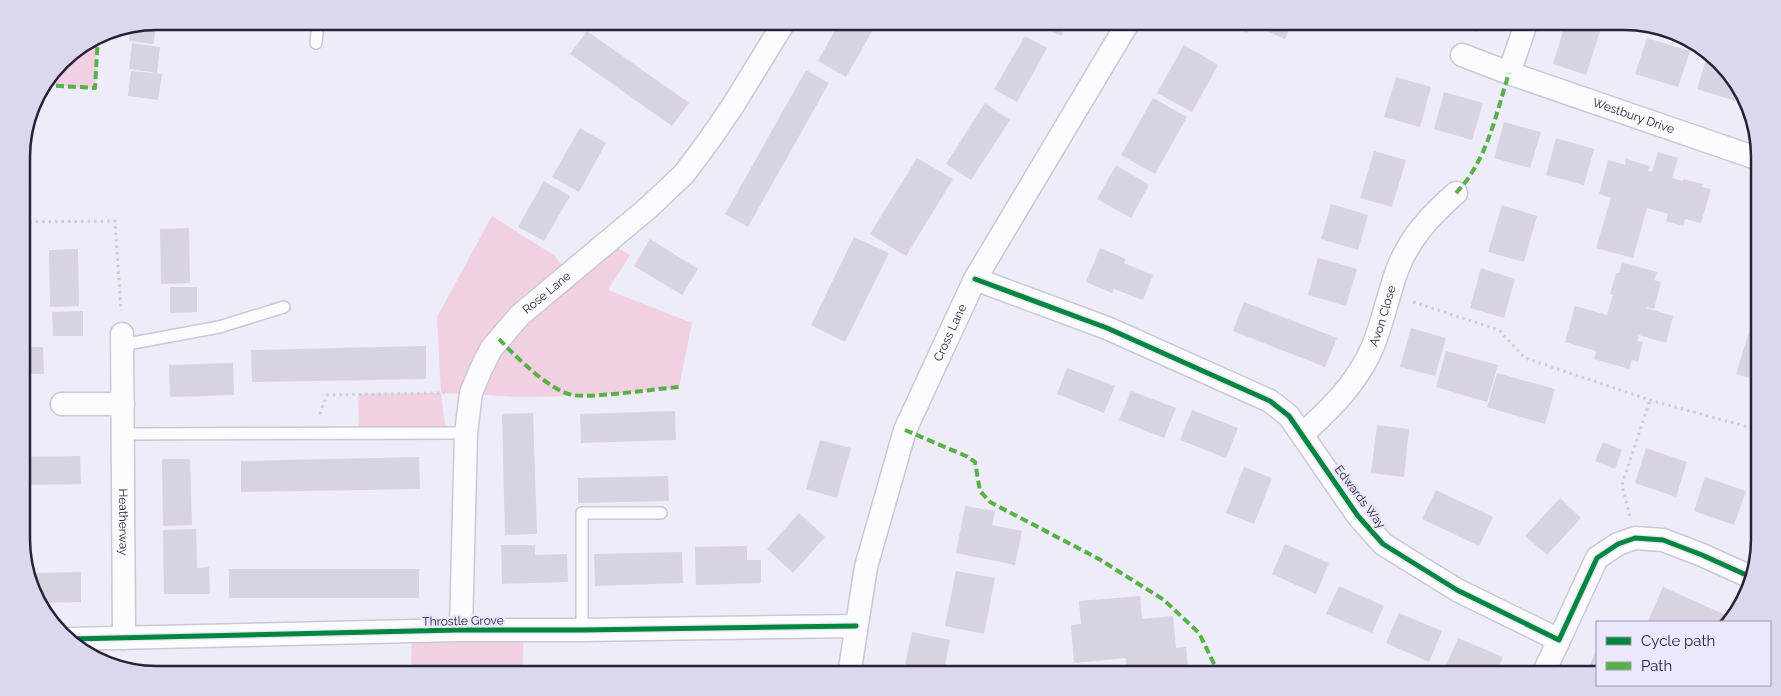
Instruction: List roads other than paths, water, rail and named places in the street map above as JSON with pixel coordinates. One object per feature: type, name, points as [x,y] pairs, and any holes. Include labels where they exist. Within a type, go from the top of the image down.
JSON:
[{"type":"street","name":"Rose Lane","points":[[461,630],[466,432],[471,393],[491,349],[520,315],[648,208],[684,174],[732,107],[779,30]]},
{"type":"street","name":"Cross Lane","points":[[850,666],[866,567],[905,430],[975,279],[1124,30]]},
{"type":"street","points":[[1509,73],[1524,30]]},
{"type":"street","name":"Westbury Drive","points":[[1462,56],[1751,156]]},
{"type":"street","name":"Avon Close","points":[[1303,434],[1330,409],[1360,372],[1370,350],[1398,267],[1412,240],[1431,214],[1456,193]]},
{"type":"street","name":"Edwards Way","points":[[975,279],[1108,328],[1270,400],[1289,416],[1358,516],[1383,544],[1457,590],[1559,640]]},
{"type":"street","name":"Heatherway","points":[[122,340],[124,638]]},
{"type":"street","points":[[62,404],[122,404]]},
{"type":"street","points":[[1547,666],[1597,558],[1618,544],[1635,538],[1663,540],[1746,575]]},
{"type":"street","name":"Throstle Grove","points":[[78,638],[461,630],[856,626]]},
{"type":"lane","points":[[316,43],[317,30]]},
{"type":"lane","points":[[122,340],[219,327],[284,307]]},
{"type":"lane","points":[[122,434],[466,432]]},
{"type":"lane","points":[[582,630],[582,513],[662,513]]}]
